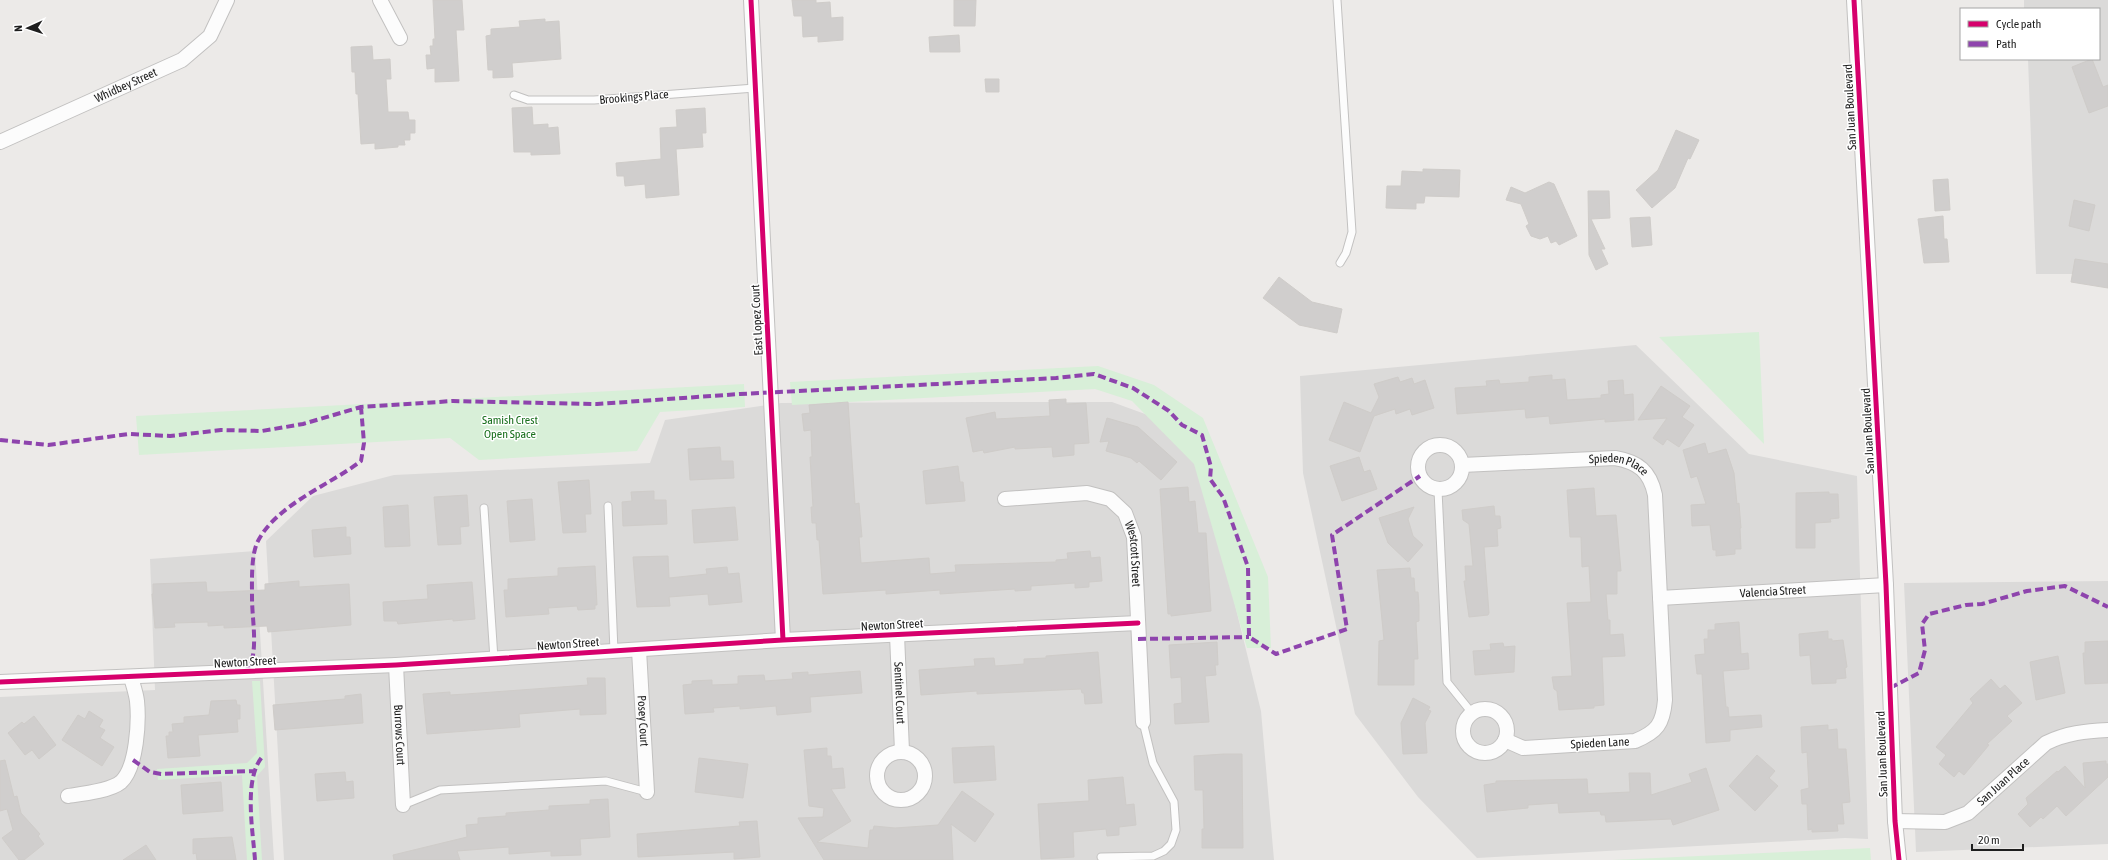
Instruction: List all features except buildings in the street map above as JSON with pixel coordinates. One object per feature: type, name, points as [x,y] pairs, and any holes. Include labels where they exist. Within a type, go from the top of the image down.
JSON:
[{"type":"street","name":"Whidbey Street","points":[[0,142],[182,60],[210,36],[227,0]]},
{"type":"street","points":[[380,0],[400,38]]},
{"type":"street","name":"East Lopez Court","points":[[751,0],[783,640]]},
{"type":"street","name":"San Juan Boulevard","points":[[1854,0],[1886,585],[1895,821],[1898,860]]},
{"type":"street","points":[[1435,445],[1448,446],[1455,450],[1461,457],[1462,465],[1462,474],[1457,482],[1450,487],[1438,490],[1426,483],[1420,476],[1418,468],[1419,459],[1424,452],[1435,445]]},
{"type":"street","name":"Spieden Place","points":[[1462,465],[1614,458],[1626,460],[1637,465],[1652,482],[1655,495],[1660,598]]},
{"type":"street","name":"Westcott Street","points":[[1005,499],[1087,494],[1110,499],[1125,513],[1134,537],[1143,722]]},
{"type":"street","name":"Valencia Street","points":[[1660,598],[1886,585]]},
{"type":"street","name":"Spieden Lane","points":[[1505,740],[1523,748],[1635,741],[1647,736],[1658,726],[1664,713],[1665,700],[1660,598]]},
{"type":"street","name":"Newton Street","points":[[0,682],[396,665],[783,640],[1138,623]]},
{"type":"street","name":"Sentinel Court","points":[[897,635],[902,751]]},
{"type":"street","name":"Posey Court","points":[[639,650],[647,792]]},
{"type":"street","name":"Burrows Court","points":[[396,665],[403,805]]},
{"type":"street","points":[[68,796],[97,792],[121,782],[133,760],[136,741],[137,700],[131,677]]},
{"type":"street","points":[[1484,709],[1493,711],[1500,715],[1505,722],[1507,731],[1505,740],[1494,751],[1485,753],[1477,752],[1464,740],[1464,723],[1472,713],[1484,709]]},
{"type":"street","name":"San Juan Place","points":[[1895,821],[1945,822],[1968,813],[2046,743],[2058,737],[2081,731],[2108,730]]},
{"type":"lane","points":[[1337,0],[1352,232],[1346,253],[1340,263]]},
{"type":"lane","name":"Brookings Place","points":[[514,95],[528,100],[594,100],[755,88]]},
{"type":"lane","points":[[1438,490],[1447,682],[1472,713]]},
{"type":"lane","points":[[608,506],[614,651]]},
{"type":"lane","points":[[484,508],[494,659]]},
{"type":"lane","points":[[1101,857],[1153,856],[1164,851],[1171,844],[1176,830],[1174,802],[1153,763],[1143,722]]},
{"type":"lane","points":[[403,805],[440,790],[598,781],[617,782],[647,792]]},
{"type":"shaded area","points":[[2024,0],[2108,0],[2108,274],[2036,274],[2028,60],[2100,60],[2100,8],[2024,8]]},
{"type":"shaded area","points":[[1636,345],[1749,454],[1857,476],[1868,839],[1845,838],[1477,858],[1418,797],[1355,714],[1303,473],[1300,376]]},
{"type":"shaded area","points":[[1112,402],[1167,422],[1202,470],[1261,711],[1274,860],[284,860],[266,541],[313,496],[394,475],[650,463],[665,420],[781,403]]},
{"type":"shaded area","points":[[255,551],[274,860],[0,860],[0,697],[155,690],[150,559]]},
{"type":"shaded area","points":[[2108,581],[2108,844],[1916,852],[1904,583]]},
{"type":"green space","points":[[1759,332],[1764,444],[1659,337]]},
{"type":"green space","points":[[1098,366],[1154,385],[1203,418],[1268,577],[1271,648],[1247,648],[1194,464],[1132,401],[1095,389],[792,405],[790,382]]},
{"type":"green space","name":"Samish Crest Open Space","points":[[744,384],[745,407],[660,412],[637,451],[479,460],[450,438],[139,455],[136,416]]},
{"type":"green space","points":[[252,681],[260,681],[265,767],[257,776],[262,860],[247,860],[242,775],[158,780],[157,769],[247,763],[257,753]]},
{"type":"green space","points":[[1870,848],[1871,860],[1612,860]]},
{"type":"marked path","points":[[0,440],[48,445],[129,434],[170,436],[221,430],[262,431],[303,424],[361,407],[453,401],[597,404],[740,394],[1056,378],[1094,374],[1133,388],[1169,411],[1182,425],[1202,435],[1211,467],[1210,479],[1223,497],[1248,567],[1249,637],[1276,654],[1347,629],[1332,535],[1420,476]]},
{"type":"marked path","points":[[246,672],[252,659],[254,648],[252,577],[254,555],[257,543],[265,530],[276,518],[304,497],[361,461],[364,443],[361,407]]},
{"type":"marked path","points":[[1890,688],[1919,673],[1925,650],[1922,624],[1929,614],[1966,605],[1982,604],[2027,591],[2065,586],[2108,607]]},
{"type":"marked path","points":[[1138,639],[1249,637]]},
{"type":"marked path","points":[[255,860],[251,820],[251,791],[253,777],[263,756]]},
{"type":"marked path","points":[[133,760],[150,772],[161,774],[254,771]]},
{"type":"cycle path","points":[[751,0],[783,640]]},
{"type":"cycle path","points":[[1854,0],[1886,585],[1895,821],[1899,860]]},
{"type":"cycle path","points":[[0,682],[396,665],[783,640],[1138,623]]}]
